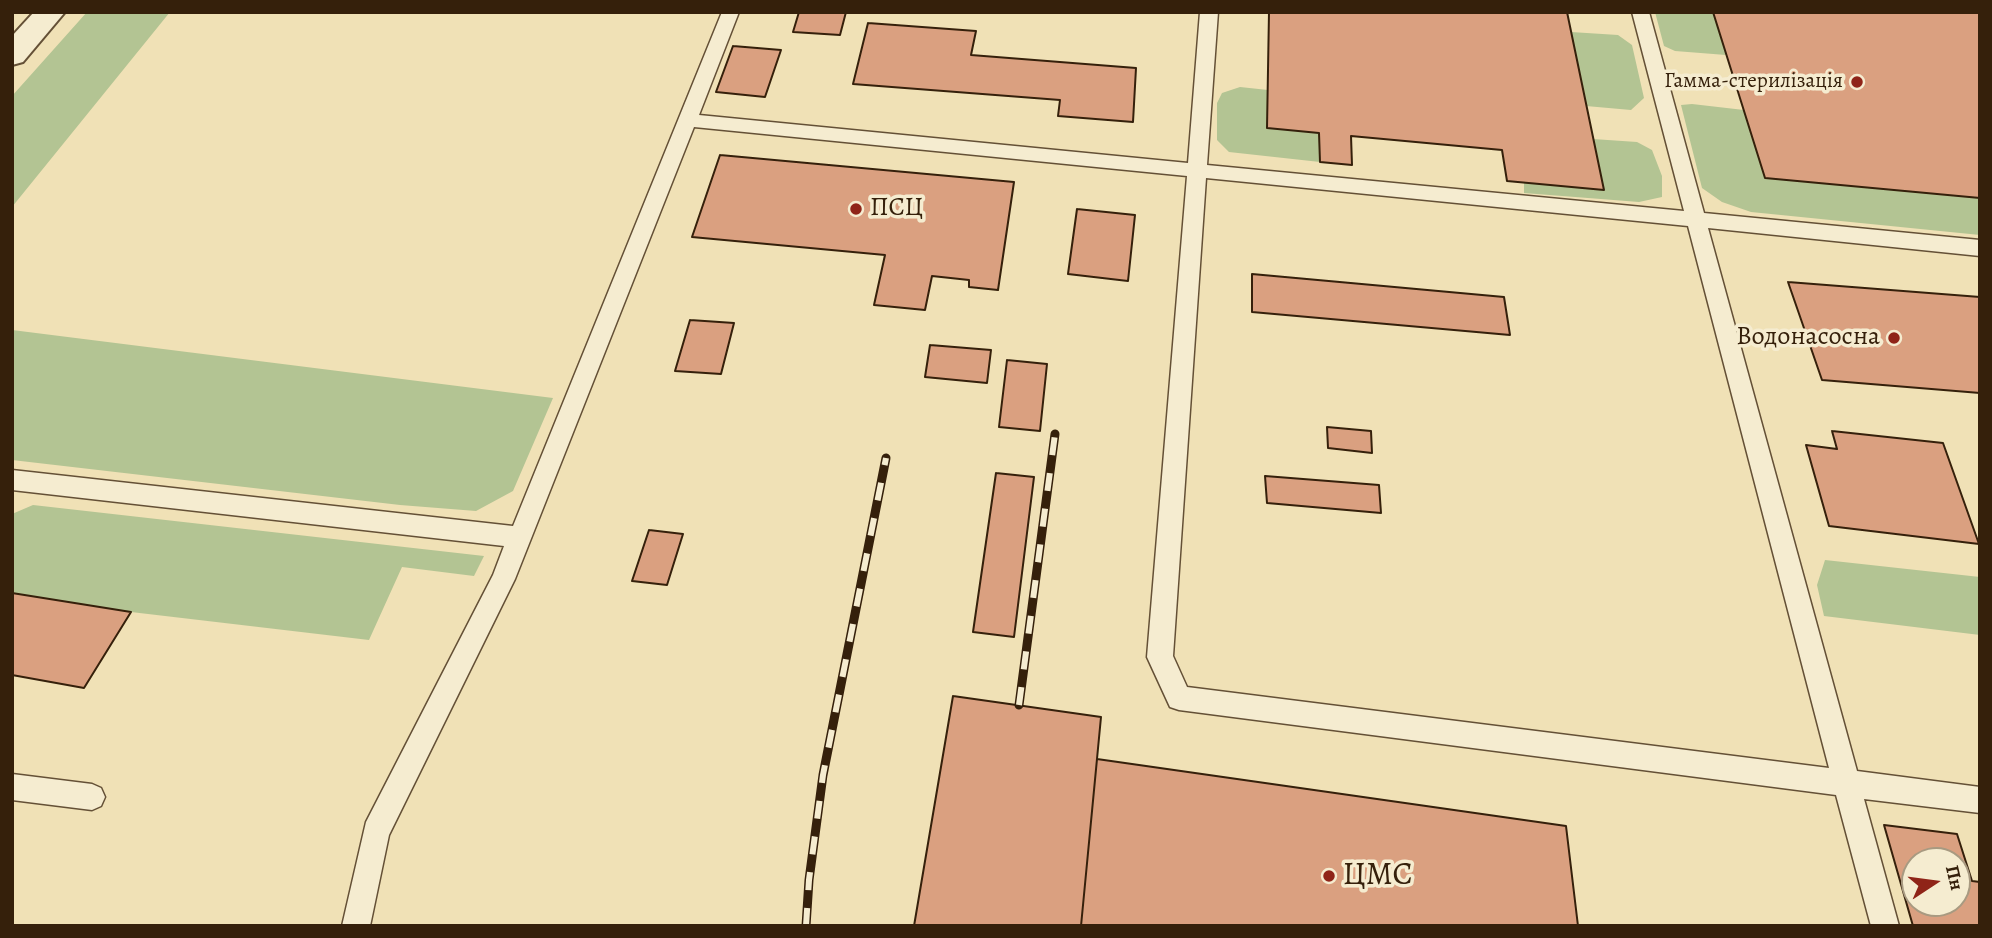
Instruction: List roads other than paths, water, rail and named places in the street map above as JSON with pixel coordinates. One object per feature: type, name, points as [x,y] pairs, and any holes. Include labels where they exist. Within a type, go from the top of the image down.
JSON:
[{"type":"street","points":[[12,55],[51,12]]},
{"type":"lane","points":[[356,926],[376,832],[503,579],[731,12]]},
{"type":"lane","points":[[1209,12],[1160,657],[1180,698],[1980,800]]},
{"type":"lane","points":[[1640,12],[1885,926]]},
{"type":"lane","points":[[687,120],[1980,248]]},
{"type":"lane","points":[[12,481],[518,537]]},
{"type":"lane","points":[[12,787],[92,797]]},
{"type":"railway","points":[[1019,705],[1055,434]]},
{"type":"railway","points":[[806,926],[809,880],[823,775],[886,458]]},
{"type":"place","name":"Гамма-стерилізація","points":[[1857,82]]},
{"type":"place","name":"ПСЦ","points":[[856,209]]},
{"type":"place","name":"Водонасосна","points":[[1894,338]]},
{"type":"place","name":"ЦМС","points":[[1329,876]]}]
